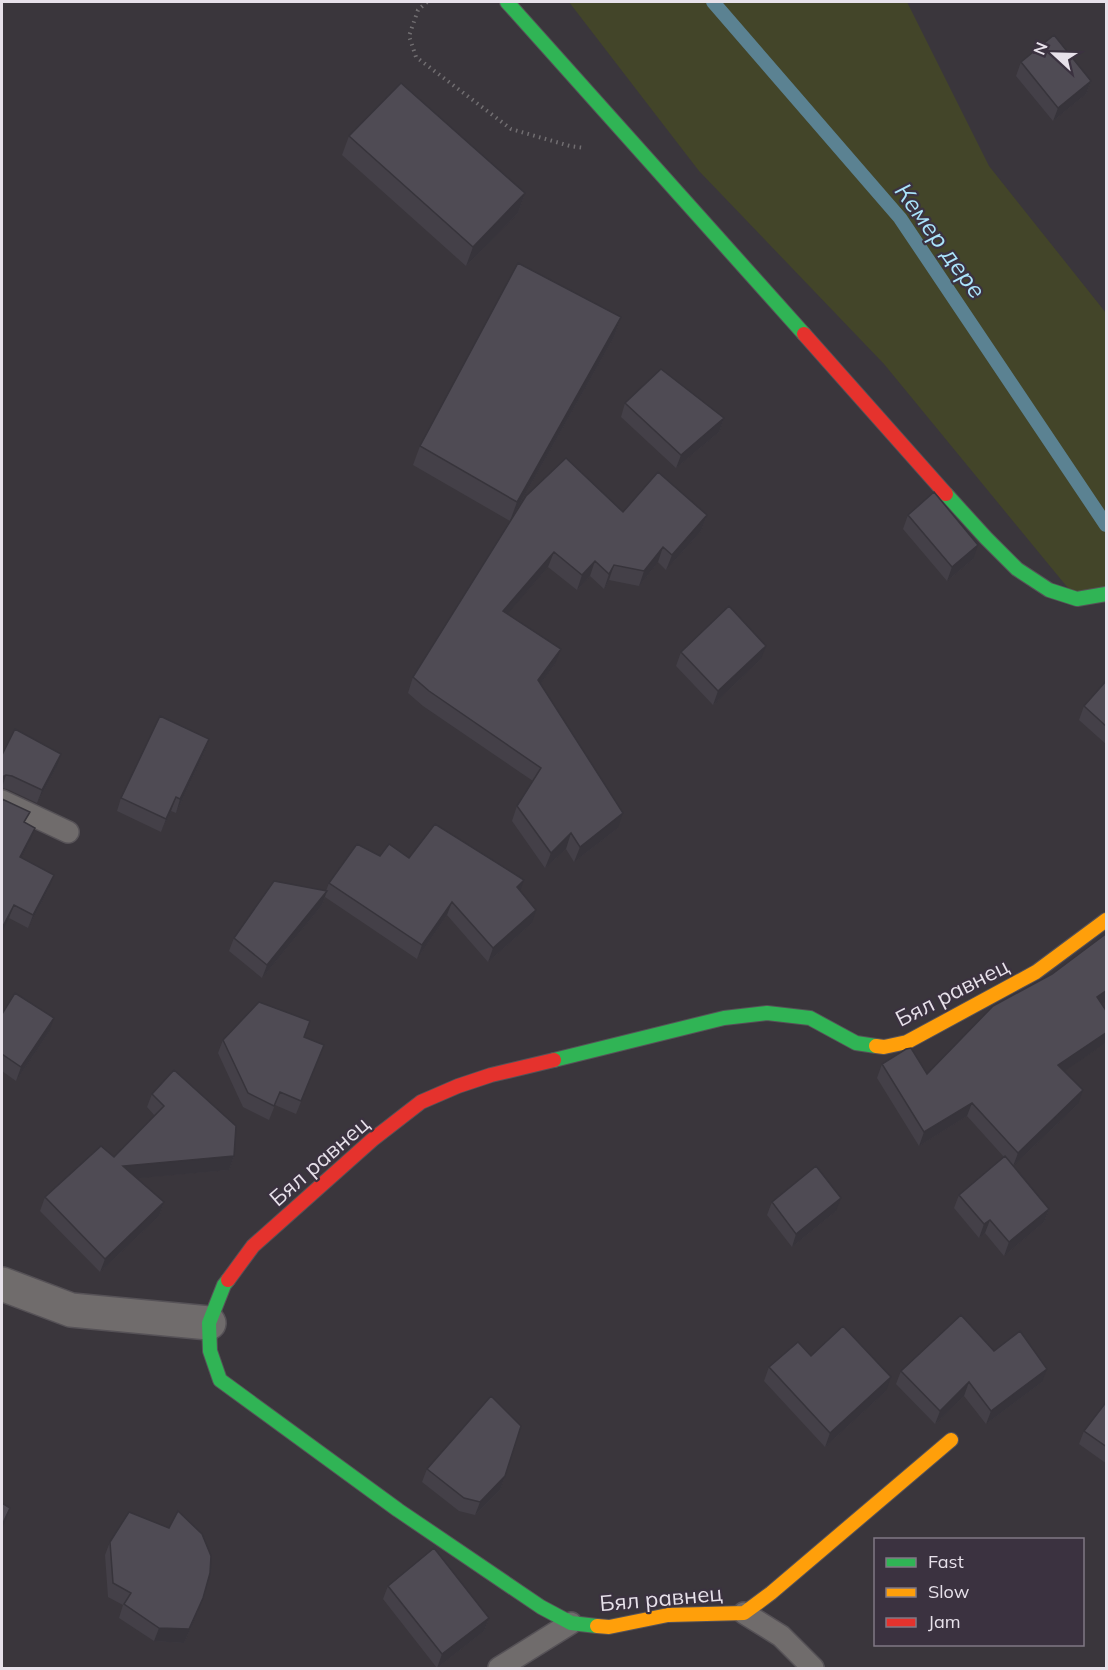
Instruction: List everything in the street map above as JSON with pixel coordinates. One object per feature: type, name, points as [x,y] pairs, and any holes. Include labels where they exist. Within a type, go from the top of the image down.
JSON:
[{"type":"street","points":[[507,2],[986,538],[1017,569],[1049,590],[1077,599],[1106,594]]},
{"type":"street","name":"Бял равнец","points":[[744,1612],[668,1615],[609,1627],[572,1623],[541,1608],[408,1517],[220,1380],[210,1351],[209,1323],[224,1285],[253,1246],[372,1140],[421,1102],[458,1086],[491,1075],[724,1018],[767,1013],[810,1018],[856,1043],[884,1047],[907,1042],[1036,972],[1107,920]]},
{"type":"street","points":[[2,1284],[71,1310],[209,1323]]},
{"type":"street","points":[[744,1612],[771,1593],[951,1440]]},
{"type":"lane","points":[[2,801],[68,832]]},
{"type":"lane","points":[[744,1612],[781,1636],[813,1668]]},
{"type":"lane","points":[[499,1668],[572,1623]]},
{"type":"path","points":[[427,2],[418,10],[409,36],[416,57],[511,129],[570,146],[643,156]]},
{"type":"green space","points":[[569,2],[907,2],[989,166],[1106,313],[1106,594],[1077,599],[884,364],[699,171]]},
{"type":"building","points":[[1054,35],[1091,81],[1058,108],[1021,62]]},
{"type":"building","points":[[401,83],[525,193],[473,247],[349,136]]},
{"type":"building","points":[[518,263],[621,317],[517,502],[420,446]]},
{"type":"building","points":[[661,369],[724,418],[681,455],[625,403]]},
{"type":"building","points":[[566,458],[623,512],[658,472],[707,515],[672,555],[663,547],[644,571],[614,565],[609,574],[595,561],[582,575],[554,552],[503,611],[561,649],[538,680],[623,813],[580,847],[571,833],[551,853],[517,806],[541,768],[429,691],[413,677],[526,496]]},
{"type":"building","points":[[934,492],[978,545],[952,567],[908,515]]},
{"type":"building","points":[[729,606],[766,646],[718,691],[681,652]]},
{"type":"building","points":[[1107,680],[1107,727],[1084,706]]},
{"type":"building","points":[[160,716],[209,739],[180,799],[176,797],[166,819],[121,798]]},
{"type":"building","points":[[15,729],[61,754],[42,790],[12,776],[2,777],[2,755]]},
{"type":"building","points":[[2,799],[30,812],[24,822],[35,828],[20,857],[54,875],[33,915],[14,905],[2,928]]},
{"type":"building","points":[[435,824],[524,880],[517,887],[536,910],[493,948],[452,902],[422,945],[329,883],[357,844],[380,856],[389,844],[409,858]]},
{"type":"building","points":[[274,881],[327,891],[267,965],[234,938]]},
{"type":"building","points":[[1107,933],[1107,990],[1097,997],[1107,1012],[1107,1032],[1058,1065],[1083,1090],[1018,1153],[972,1103],[924,1132],[882,1064],[911,1048],[927,1074],[993,1006],[1052,974]]},
{"type":"building","points":[[15,993],[54,1018],[21,1067],[2,1054],[2,1014]]},
{"type":"building","points":[[259,1002],[310,1021],[304,1037],[324,1045],[301,1101],[280,1092],[274,1106],[248,1093],[223,1040]]},
{"type":"building","points":[[174,1070],[236,1126],[234,1156],[123,1166],[164,1202],[105,1259],[45,1197],[101,1146],[114,1157],[164,1106],[152,1094]]},
{"type":"building","points":[[1005,1156],[1049,1209],[1009,1242],[990,1220],[984,1224],[959,1195]]},
{"type":"building","points":[[816,1166],[841,1198],[796,1234],[772,1202]]},
{"type":"building","points":[[961,1315],[994,1351],[1020,1331],[1047,1369],[991,1411],[969,1382],[940,1411],[901,1371]]},
{"type":"building","points":[[843,1326],[891,1377],[830,1433],[769,1367],[798,1342],[811,1356]]},
{"type":"building","points":[[491,1396],[521,1426],[505,1476],[480,1502],[464,1498],[427,1469]]},
{"type":"building","points":[[1107,1401],[1107,1447],[1084,1431]]},
{"type":"building","points":[[2,1503],[10,1508],[2,1525]]},
{"type":"building","points":[[178,1511],[202,1534],[211,1556],[210,1573],[203,1598],[189,1629],[159,1628],[124,1604],[131,1593],[113,1583],[110,1542],[129,1512],[169,1528]]},
{"type":"building","points":[[434,1548],[489,1618],[442,1654],[388,1586]]},
{"type":"waterway","name":"Кемер дере","points":[[713,2],[900,218],[1106,525]]},
{"type":"traffic: fast","points":[[507,2],[804,334]]},
{"type":"traffic: fast","points":[[946,494],[1017,569],[1049,590],[1077,599],[1106,594]]},
{"type":"traffic: fast","points":[[554,1060],[724,1018],[767,1013],[810,1018],[856,1043],[876,1046]]},
{"type":"traffic: fast","points":[[228,1280],[209,1323],[210,1351],[220,1380],[398,1510],[541,1607],[571,1623],[597,1626]]},
{"type":"traffic: slow","points":[[876,1046],[884,1047],[907,1042],[1036,972],[1106,920]]},
{"type":"traffic: slow","points":[[597,1626],[609,1627],[668,1615],[744,1613],[771,1593],[951,1440]]},
{"type":"traffic: jam","points":[[804,334],[946,494]]},
{"type":"traffic: jam","points":[[228,1280],[253,1246],[372,1140],[421,1102],[491,1075],[554,1060]]}]
